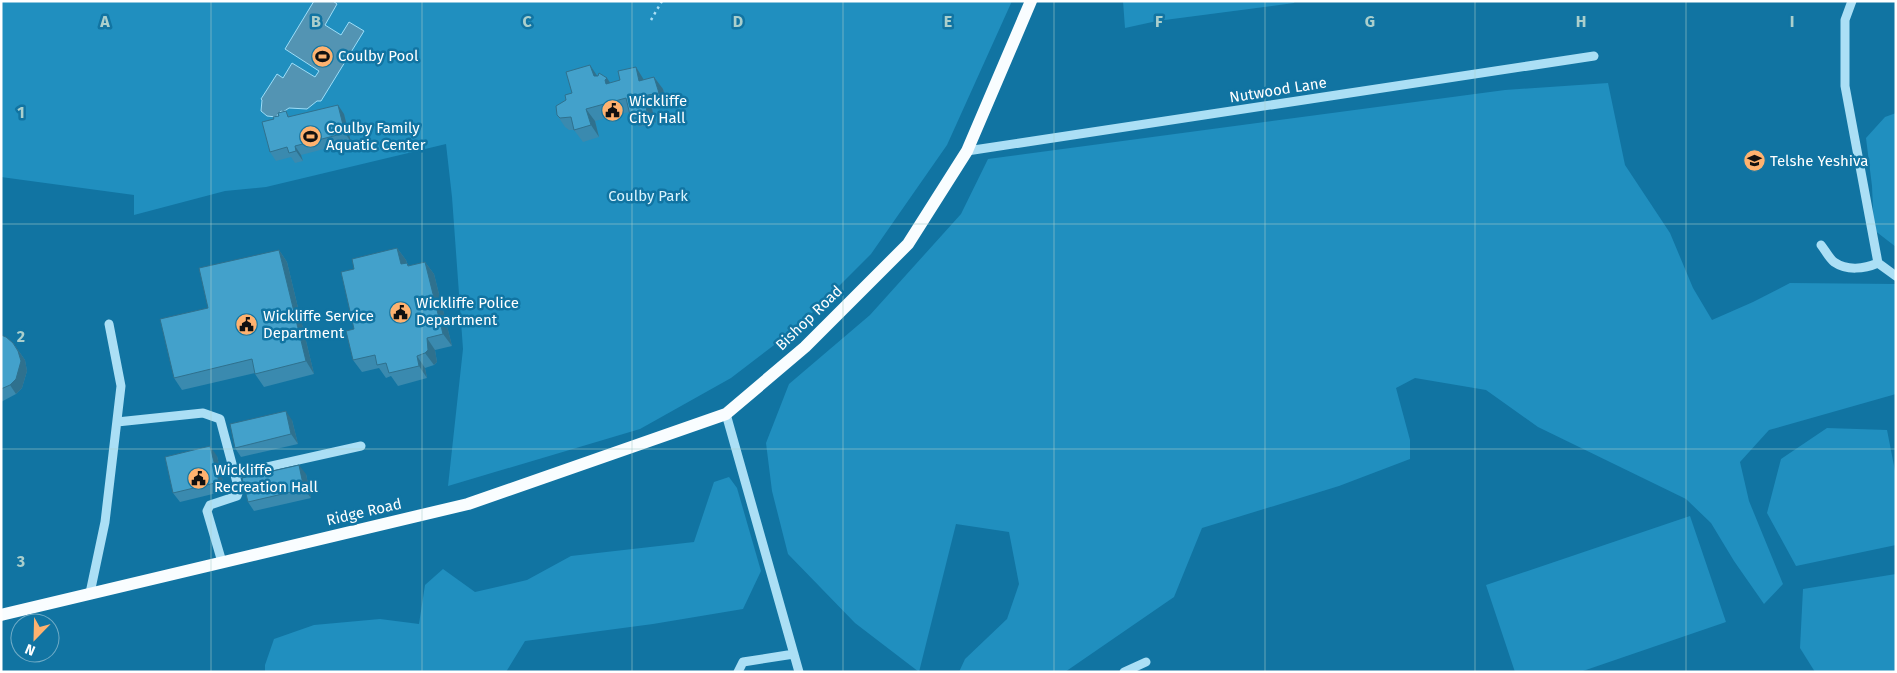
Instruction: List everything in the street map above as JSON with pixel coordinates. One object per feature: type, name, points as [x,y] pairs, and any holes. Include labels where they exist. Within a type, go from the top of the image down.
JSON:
[{"type":"main road","name":"Bishop Road","points":[[726,414],[805,347],[908,244],[967,151],[1031,1]]},
{"type":"main road","name":"Ridge Road","points":[[1,614],[468,504],[726,414]]},
{"type":"street","points":[[1852,1],[1845,20],[1845,86],[1878,263],[1896,276]]},
{"type":"street","name":"Nutwood Lane","points":[[967,151],[1594,56]]},
{"type":"street","points":[[1821,245],[1833,262],[1849,268],[1865,269],[1878,263]]},
{"type":"street","points":[[90,593],[105,522],[121,386],[109,324]]},
{"type":"street","points":[[117,422],[203,413],[220,419],[239,490],[237,496],[210,505],[207,511],[222,562]]},
{"type":"street","points":[[726,414],[798,672]]},
{"type":"street","points":[[235,474],[361,446]]},
{"type":"street","points":[[738,672],[743,662],[794,654]]},
{"type":"street","points":[[1124,672],[1146,662]]},
{"type":"path","points":[[651,20],[662,1]]},
{"type":"green space","name":"Coulby Park","points":[[1,1],[1012,1],[947,145],[871,254],[799,326],[731,378],[640,429],[448,486],[463,349],[452,197],[446,144],[266,187],[225,191],[134,215],[134,195],[1,177]]},
{"type":"green space","points":[[1123,1],[1295,1],[1294,3],[1157,21],[1125,28]]},
{"type":"green space","points":[[1608,83],[1625,165],[1670,233],[1693,288],[1712,320],[1790,283],[1896,284],[1896,394],[1769,430],[1740,462],[1749,501],[1783,584],[1764,604],[1734,561],[1711,523],[1686,499],[1538,427],[1486,390],[1415,378],[1396,388],[1410,440],[1410,459],[1339,486],[1202,528],[1174,597],[1065,672],[959,672],[965,659],[1007,619],[1019,584],[1009,532],[956,524],[919,672],[855,623],[788,554],[772,491],[766,443],[789,384],[870,315],[961,214],[988,159],[1505,90]]},
{"type":"green space","points":[[1896,113],[1896,247],[1874,230],[1872,186],[1866,138],[1885,117]]},
{"type":"green space","points":[[1827,428],[1887,430],[1896,476],[1896,545],[1796,566],[1767,513],[1781,459]]},
{"type":"green space","points":[[729,477],[737,488],[761,571],[743,609],[653,624],[525,641],[506,672],[265,672],[265,665],[274,639],[314,625],[380,619],[419,624],[425,585],[443,569],[475,592],[527,580],[571,556],[694,542],[714,482]]},
{"type":"green space","points":[[1690,516],[1726,622],[1580,672],[1515,672],[1486,585]]},
{"type":"green space","points":[[1896,574],[1896,672],[1815,672],[1800,648],[1803,589]]},
{"type":"shaded area","name":"Coulby Pool","points":[[314,1],[333,1],[337,4],[325,25],[341,35],[349,22],[364,31],[321,101],[317,101],[307,109],[289,108],[283,112],[281,111],[276,117],[267,116],[261,111],[261,99],[277,74],[283,78],[292,63],[315,77],[319,71],[285,49]]},
{"type":"building","points":[[590,65],[594,76],[598,76],[599,73],[607,78],[605,80],[606,84],[620,80],[618,71],[636,67],[639,81],[654,77],[659,93],[643,96],[647,111],[630,115],[626,98],[586,109],[591,125],[574,130],[571,117],[560,118],[557,115],[556,106],[566,100],[565,95],[572,93],[566,72]]},
{"type":"building","name":"Coulby Family Aquatic Center","points":[[338,105],[345,133],[295,146],[296,151],[289,153],[287,147],[270,152],[262,122],[274,119],[273,117],[279,116],[278,113],[286,111],[288,117]]},
{"type":"building","name":"Wickliffe Police Department","points":[[397,248],[401,264],[407,263],[408,266],[425,262],[443,334],[427,338],[428,350],[417,356],[419,366],[389,373],[386,363],[377,365],[375,355],[353,360],[346,331],[354,329],[341,272],[354,269],[352,259]]},
{"type":"building","name":"Wickliffe Service Department","points":[[279,250],[306,361],[255,374],[252,359],[174,378],[160,319],[208,308],[199,268]]},
{"type":"building","points":[[1,335],[13,343],[21,361],[16,379],[10,385],[1,389]]},
{"type":"building","points":[[286,411],[291,434],[235,448],[230,424]]},
{"type":"building","name":"Wickliffe Recreation Hall","points":[[210,446],[219,482],[173,493],[165,457]]},
{"type":"building","points":[[299,465],[304,489],[248,502],[242,478]]},
{"type":"place","name":"Coulby Pool","points":[[322,56]]},
{"type":"place","name":"Wickliffe City Hall","points":[[613,110]]},
{"type":"place","name":"Coulby Family Aquatic Center","points":[[310,137]]},
{"type":"place","name":"Telshe Yeshiva","points":[[1754,161]]},
{"type":"place","name":"Wickliffe Police Department","points":[[400,312]]},
{"type":"place","name":"Wickliffe Service Department","points":[[247,325]]},
{"type":"place","name":"Wickliffe Recreation Hall","points":[[198,479]]}]
